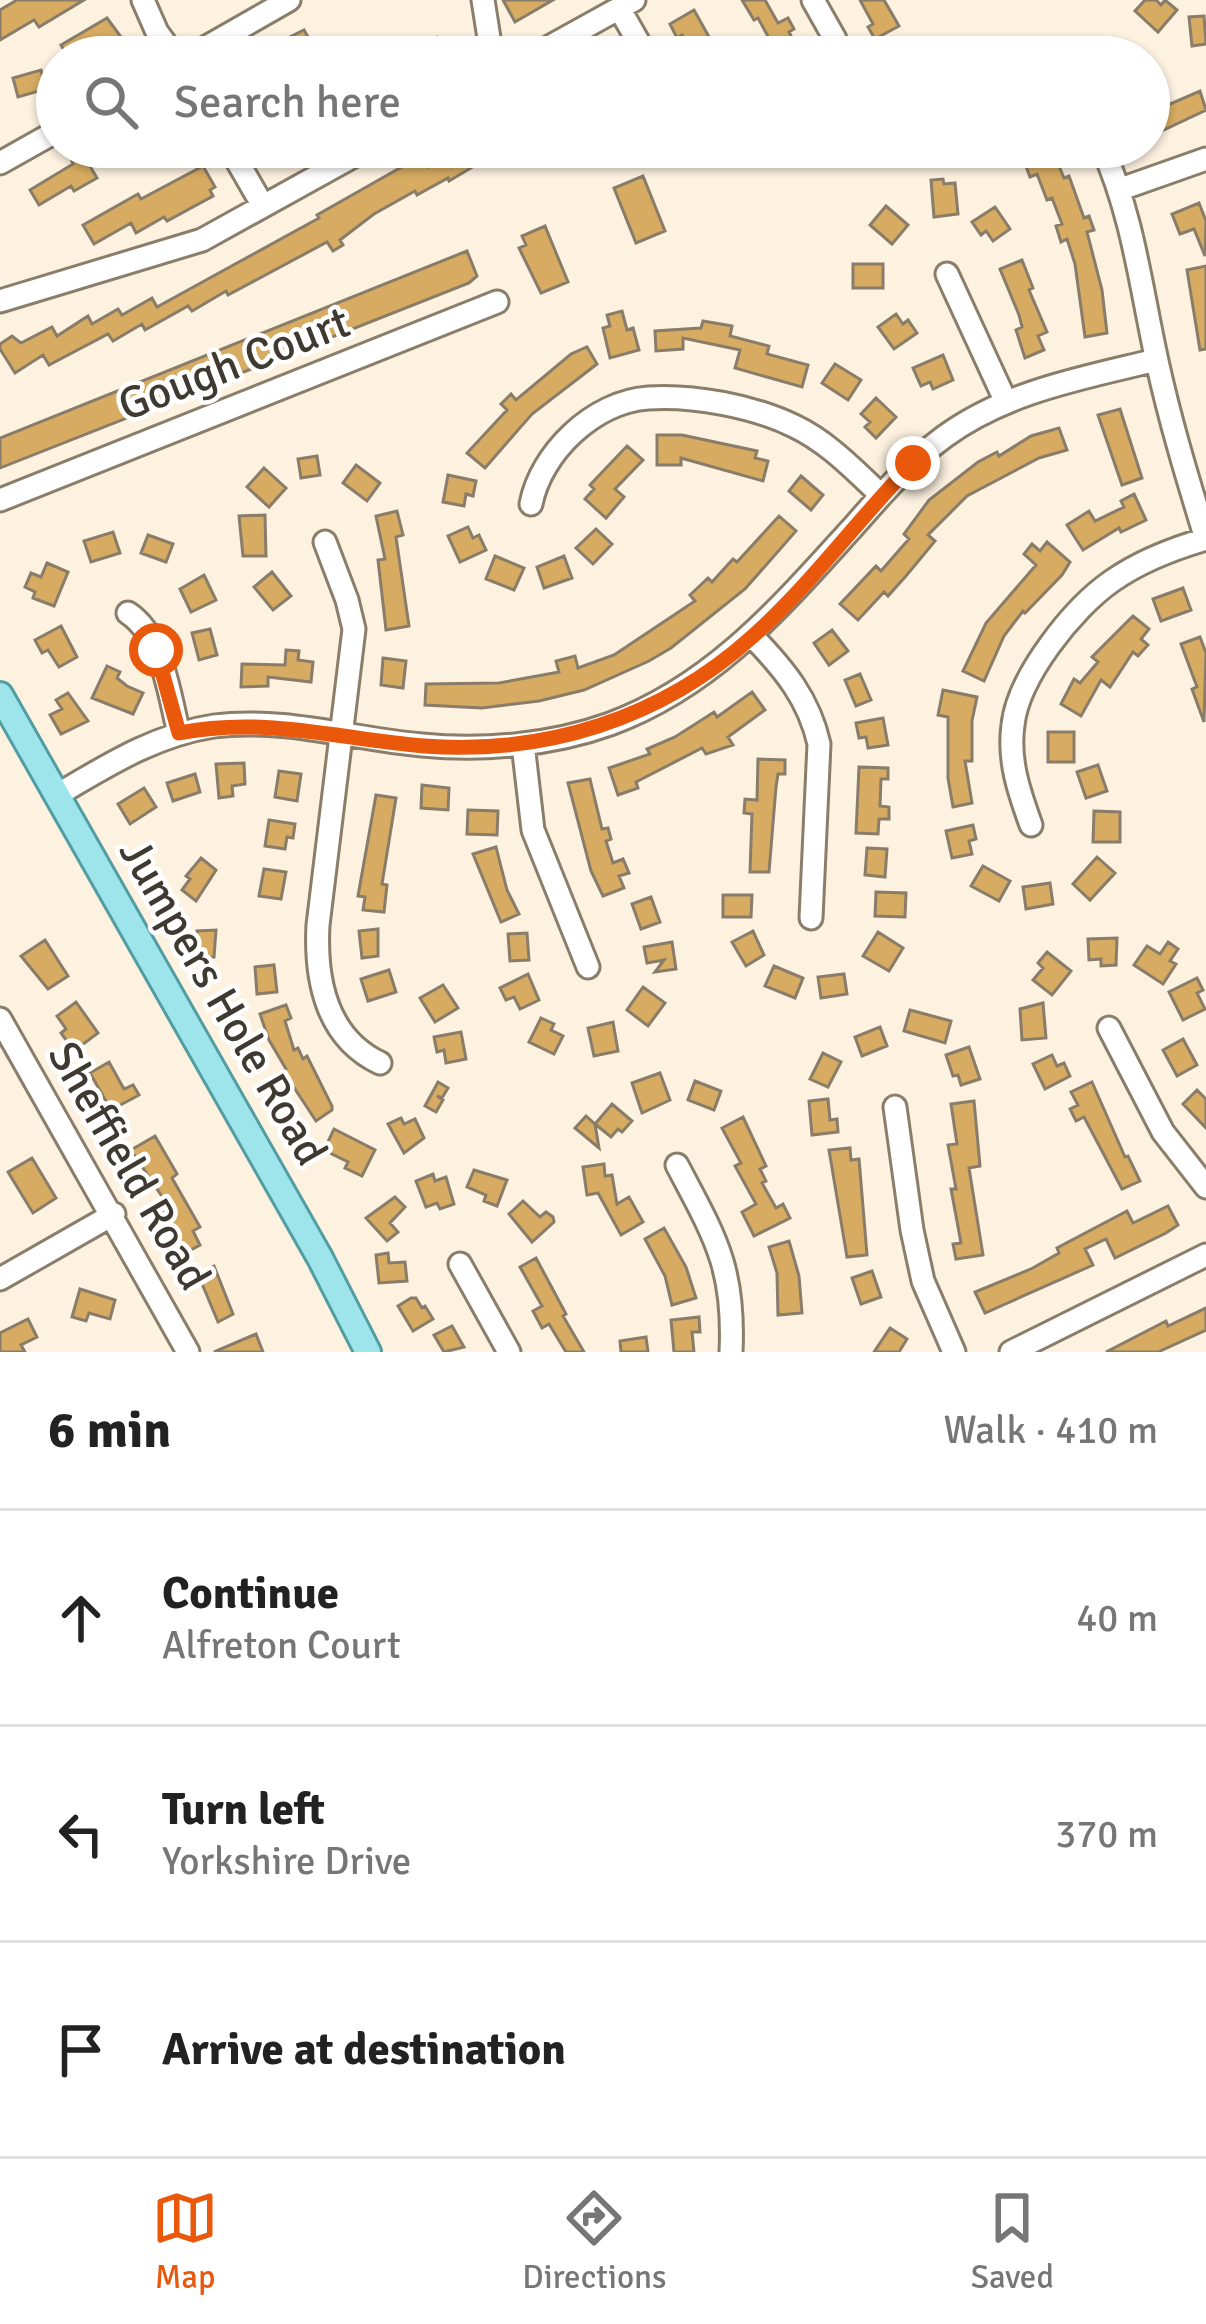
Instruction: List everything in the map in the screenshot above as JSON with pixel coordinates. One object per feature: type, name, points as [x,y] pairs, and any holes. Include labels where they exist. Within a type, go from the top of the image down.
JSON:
[{"type":"main road","name":"Jumpers Hole Road","points":[[0,695],[320,1258],[368,1352]]},
{"type":"street","points":[[143,0],[161,36]]},
{"type":"street","points":[[226,36],[289,0]]},
{"type":"street","points":[[483,0],[489,36]]},
{"type":"street","points":[[813,0],[833,36]]},
{"type":"street","points":[[569,36],[627,4],[639,36]]},
{"type":"street","points":[[0,164],[36,143]]},
{"type":"street","points":[[1121,189],[1206,159]]},
{"type":"street","points":[[241,168],[262,206]]},
{"type":"street","points":[[0,301],[173,251],[332,168]]},
{"type":"street","points":[[1031,825],[1012,758],[1014,713],[1028,680],[1109,582],[1206,539],[1156,360],[1121,189],[1112,168]]},
{"type":"street","points":[[947,274],[1006,402]]},
{"type":"street","name":"Gough Court","points":[[0,500],[497,302]]},
{"type":"street","points":[[57,795],[134,751],[179,733],[255,724],[422,746],[523,744],[614,723],[702,676],[753,637],[881,495],[944,436],[1045,387],[1156,360]]},
{"type":"street","points":[[531,504],[542,467],[571,436],[598,415],[646,398],[710,403],[788,423],[830,448],[881,495]]},
{"type":"street","points":[[325,542],[353,629],[318,958],[326,1001],[343,1036],[361,1054],[380,1063]]},
{"type":"street","points":[[128,613],[147,631],[156,650],[179,733]]},
{"type":"street","points":[[753,637],[797,688],[819,743],[811,918]]},
{"type":"street","points":[[523,744],[533,830],[588,967]]},
{"type":"street","points":[[1108,1028],[1163,1132],[1206,1187]]},
{"type":"street","name":"Sheffield Road","points":[[3,1032],[113,1214],[188,1352]]},
{"type":"street","points":[[896,1107],[923,1281],[954,1352]]},
{"type":"street","points":[[677,1165],[719,1243],[730,1277],[731,1352]]},
{"type":"street","points":[[0,1280],[113,1214]]},
{"type":"street","points":[[1011,1352],[1206,1255]]},
{"type":"street","points":[[460,1264],[509,1352]]},
{"type":"building","points":[[17,0],[84,0],[39,27],[34,20],[0,40],[0,10]]},
{"type":"building","points":[[503,0],[553,0],[515,22]]},
{"type":"building","points":[[742,0],[765,0],[778,23],[788,18],[794,29],[791,36],[768,36],[758,18],[754,20]]},
{"type":"building","points":[[860,0],[884,0],[899,26],[873,36],[868,27],[873,24]]},
{"type":"building","points":[[1145,0],[1161,5],[1165,0],[1177,10],[1158,32],[1135,11]]},
{"type":"building","points":[[694,10],[709,36],[676,36],[670,24]]},
{"type":"building","points":[[1204,16],[1206,44],[1192,46],[1189,17]]},
{"type":"building","points":[[107,18],[120,36],[76,36]]},
{"type":"building","points":[[36,71],[36,92],[18,97],[13,78]]},
{"type":"building","points":[[1200,91],[1206,110],[1170,127],[1170,104]]},
{"type":"building","points":[[66,168],[91,168],[97,178],[74,191],[71,186],[39,205],[30,190]]},
{"type":"building","points":[[199,168],[204,168],[215,187],[210,190],[213,196],[167,221],[164,217],[136,233],[131,223],[94,244],[83,225],[138,194],[141,199]]},
{"type":"building","points":[[400,168],[471,168],[374,214],[333,251],[327,242],[228,295],[226,291],[192,311],[188,306],[145,330],[142,324],[113,341],[108,334],[49,365],[43,355],[15,373],[0,349],[12,336],[21,343],[52,327],[57,336],[88,316],[92,324],[118,309],[122,315],[152,298],[157,307],[319,218],[317,215]]},
{"type":"building","points":[[1027,168],[1060,168],[1064,178],[1069,176],[1084,218],[1089,216],[1094,230],[1087,232],[1107,333],[1085,337],[1075,264],[1067,239],[1061,242],[1056,226],[1062,224],[1037,174],[1030,177]]},
{"type":"building","points":[[643,176],[665,231],[636,243],[614,188]]},
{"type":"building","points":[[943,179],[944,184],[955,183],[958,214],[934,217],[931,180]]},
{"type":"building","points":[[1199,203],[1206,221],[1205,256],[1194,229],[1180,234],[1172,214]]},
{"type":"building","points":[[886,206],[908,225],[892,244],[870,225]]},
{"type":"building","points":[[995,207],[1010,229],[993,241],[986,231],[981,235],[972,222]]},
{"type":"building","points":[[545,226],[568,282],[541,293],[519,248],[526,245],[522,236]]},
{"type":"building","points":[[467,251],[477,276],[469,283],[0,468],[0,438]]},
{"type":"building","points":[[1022,260],[1047,332],[1038,336],[1044,350],[1025,358],[1016,330],[1022,327],[1019,315],[1000,269]]},
{"type":"building","points":[[853,264],[883,264],[883,288],[853,288]]},
{"type":"building","points":[[1206,266],[1206,349],[1200,350],[1187,270]]},
{"type":"building","points":[[622,311],[639,350],[610,358],[603,328],[610,326],[607,315]]},
{"type":"building","points":[[896,314],[903,324],[908,320],[917,333],[894,349],[878,327]]},
{"type":"building","points":[[703,321],[732,326],[730,336],[769,346],[767,354],[808,365],[802,387],[735,368],[740,350],[683,338],[683,349],[656,351],[655,331],[701,328]]},
{"type":"building","points":[[587,347],[597,364],[532,414],[485,468],[467,453],[507,410],[501,404],[511,394],[516,400],[571,354]]},
{"type":"building","points":[[943,355],[953,380],[933,389],[930,382],[921,386],[913,368]]},
{"type":"building","points":[[835,364],[861,380],[848,400],[822,383]]},
{"type":"building","points":[[876,398],[896,417],[876,438],[861,414]]},
{"type":"building","points":[[1120,409],[1142,478],[1122,485],[1098,415]]},
{"type":"building","points":[[1059,428],[1067,450],[1039,458],[967,496],[928,535],[935,541],[888,596],[884,592],[858,620],[840,604],[876,566],[881,571],[909,539],[904,534],[929,500],[978,462]]},
{"type":"building","points":[[657,435],[682,435],[757,451],[755,458],[768,461],[763,481],[681,458],[681,465],[657,465]]},
{"type":"building","points":[[627,446],[643,460],[615,489],[624,497],[606,518],[585,499],[594,489],[590,485]]},
{"type":"building","points":[[317,456],[320,475],[301,478],[298,459]]},
{"type":"building","points":[[356,465],[380,483],[367,501],[343,483]]},
{"type":"building","points":[[264,468],[286,488],[269,507],[247,487]]},
{"type":"building","points":[[448,475],[476,481],[473,496],[466,494],[464,506],[443,502]]},
{"type":"building","points":[[801,476],[823,495],[811,510],[789,491]]},
{"type":"building","points":[[1134,494],[1146,520],[1121,532],[1119,528],[1083,550],[1067,525],[1089,511],[1095,521],[1124,507],[1121,501]]},
{"type":"building","points":[[397,511],[403,535],[396,537],[409,626],[386,630],[378,560],[385,559],[376,516]]},
{"type":"building","points":[[265,515],[266,556],[243,556],[239,516]]},
{"type":"building","points":[[779,516],[796,531],[745,589],[649,661],[584,690],[539,701],[482,708],[425,705],[426,684],[499,683],[559,672],[556,661],[575,656],[578,668],[614,655],[695,601],[690,595],[708,578],[712,582],[733,559],[737,562]]},
{"type":"building","points":[[468,527],[473,538],[479,535],[486,550],[460,562],[448,536]]},
{"type":"building","points":[[596,529],[612,544],[593,564],[576,548]]},
{"type":"building","points":[[113,532],[120,553],[91,562],[84,541]]},
{"type":"building","points":[[148,535],[173,544],[166,562],[141,553]]},
{"type":"building","points":[[1047,542],[1070,562],[1062,575],[1004,636],[984,681],[963,671],[986,623],[1036,565],[1024,554],[1032,544],[1040,551]]},
{"type":"building","points":[[495,556],[524,568],[514,590],[486,579]]},
{"type":"building","points":[[564,556],[572,578],[544,588],[537,567]]},
{"type":"building","points":[[47,563],[68,572],[54,606],[33,598],[35,592],[25,587],[31,573],[41,577]]},
{"type":"building","points":[[272,572],[291,596],[273,610],[254,587]]},
{"type":"building","points":[[204,575],[216,600],[191,612],[180,589]]},
{"type":"building","points":[[1183,588],[1191,610],[1161,621],[1153,599]]},
{"type":"building","points":[[1133,616],[1149,629],[1141,639],[1148,645],[1138,656],[1133,652],[1110,687],[1101,680],[1081,716],[1061,704],[1074,679],[1080,683],[1098,662],[1092,657]]},
{"type":"building","points":[[61,626],[77,657],[59,667],[35,640]]},
{"type":"building","points":[[210,629],[217,655],[199,660],[192,633]]},
{"type":"building","points":[[832,630],[848,651],[829,665],[814,643]]},
{"type":"building","points":[[1200,637],[1206,653],[1204,722],[1181,644]]},
{"type":"building","points":[[286,650],[299,651],[298,660],[313,662],[311,682],[268,677],[268,686],[241,687],[242,664],[285,665]]},
{"type":"building","points":[[383,658],[406,661],[403,688],[381,685]]},
{"type":"building","points":[[107,666],[120,672],[117,678],[127,686],[143,693],[133,714],[92,698]]},
{"type":"building","points":[[860,674],[871,700],[856,706],[845,680]]},
{"type":"building","points":[[943,690],[977,697],[972,761],[965,761],[972,803],[953,807],[948,717],[938,715]]},
{"type":"building","points":[[752,692],[765,710],[728,737],[733,745],[706,754],[702,748],[636,782],[638,788],[618,795],[609,768],[650,754],[647,749],[714,712],[717,717]]},
{"type":"building","points":[[68,693],[88,721],[61,734],[50,715],[62,709],[56,700]]},
{"type":"building","points":[[883,718],[888,745],[868,748],[866,737],[859,738],[856,723]]},
{"type":"building","points":[[1048,732],[1074,732],[1074,762],[1048,762]]},
{"type":"building","points":[[758,759],[785,760],[785,774],[778,774],[776,787],[769,872],[750,872],[752,814],[744,813],[745,799],[757,800]]},
{"type":"building","points":[[244,763],[245,784],[232,786],[233,796],[219,798],[216,764]]},
{"type":"building","points":[[1098,765],[1107,791],[1086,798],[1077,772]]},
{"type":"building","points":[[859,767],[888,768],[888,779],[881,779],[880,806],[889,807],[889,819],[879,819],[878,834],[856,833]]},
{"type":"building","points":[[279,771],[301,774],[297,801],[275,797]]},
{"type":"building","points":[[195,774],[200,792],[173,801],[167,783]]},
{"type":"building","points":[[590,779],[602,829],[608,828],[611,839],[606,841],[613,863],[623,859],[629,873],[619,876],[624,888],[603,896],[591,871],[568,783]]},
{"type":"building","points":[[422,785],[449,788],[448,810],[421,808]]},
{"type":"building","points":[[144,788],[156,807],[130,824],[118,804]]},
{"type":"building","points":[[376,795],[396,798],[382,884],[387,885],[384,912],[363,910],[365,897],[358,896]]},
{"type":"building","points":[[468,810],[498,811],[497,835],[467,834]]},
{"type":"building","points":[[1094,811],[1120,812],[1120,842],[1093,842]]},
{"type":"building","points":[[269,820],[295,824],[285,849],[265,846]]},
{"type":"building","points":[[973,825],[972,854],[952,858],[946,831]]},
{"type":"building","points":[[496,847],[519,914],[501,922],[473,854]]},
{"type":"building","points":[[867,848],[887,849],[885,877],[865,875]]},
{"type":"building","points":[[1097,857],[1115,873],[1090,900],[1073,884]]},
{"type":"building","points":[[201,858],[216,870],[196,901],[182,890],[190,879],[186,876]]},
{"type":"building","points":[[983,866],[1010,881],[999,901],[971,886]]},
{"type":"building","points":[[264,869],[286,872],[281,899],[259,896]]},
{"type":"building","points":[[1050,883],[1053,904],[1026,909],[1023,887]]},
{"type":"building","points":[[876,892],[906,893],[905,917],[875,916]]},
{"type":"building","points":[[723,895],[752,895],[751,917],[723,917]]},
{"type":"building","points":[[651,897],[660,922],[641,929],[632,904]]},
{"type":"building","points":[[378,929],[378,956],[362,958],[359,931]]},
{"type":"building","points":[[216,930],[214,957],[194,958],[197,931]]},
{"type":"building","points":[[753,931],[764,955],[746,966],[732,942]]},
{"type":"building","points":[[878,932],[903,948],[889,971],[863,956]]},
{"type":"building","points":[[527,933],[529,960],[510,961],[508,934]]},
{"type":"building","points":[[1117,938],[1116,965],[1101,966],[1101,959],[1089,960],[1088,939]]},
{"type":"building","points":[[45,940],[68,976],[48,989],[21,956]]},
{"type":"building","points":[[672,942],[676,969],[655,972],[664,960],[647,963],[644,947]]},
{"type":"building","points":[[1168,942],[1178,949],[1170,961],[1176,964],[1163,984],[1134,965],[1147,946],[1160,954]]},
{"type":"building","points":[[1047,952],[1071,971],[1052,995],[1033,980]]},
{"type":"building","points":[[274,965],[277,992],[257,994],[255,967]]},
{"type":"building","points":[[774,966],[803,978],[795,998],[765,986]]},
{"type":"building","points":[[389,970],[396,992],[368,1001],[361,979]]},
{"type":"building","points":[[528,974],[539,1000],[520,1009],[514,997],[506,1000],[500,988]]},
{"type":"building","points":[[844,974],[847,994],[821,998],[818,977]]},
{"type":"building","points":[[1197,978],[1203,990],[1197,993],[1205,1009],[1183,1020],[1169,992]]},
{"type":"building","points":[[443,985],[458,1008],[435,1022],[420,998]]},
{"type":"building","points":[[643,987],[665,1003],[648,1026],[627,1010]]},
{"type":"building","points":[[76,1002],[98,1033],[74,1051],[61,1033],[66,1029],[57,1016]]},
{"type":"building","points":[[1043,1003],[1046,1038],[1022,1040],[1020,1009]]},
{"type":"building","points":[[286,1005],[291,1018],[285,1021],[294,1050],[298,1048],[303,1059],[307,1056],[332,1106],[316,1121],[280,1072],[286,1069],[260,1014]]},
{"type":"building","points":[[910,1010],[951,1021],[945,1043],[904,1031]]},
{"type":"building","points":[[541,1018],[563,1036],[554,1054],[529,1042]]},
{"type":"building","points":[[613,1022],[618,1051],[594,1056],[588,1028]]},
{"type":"building","points":[[880,1027],[887,1046],[862,1056],[855,1037]]},
{"type":"building","points":[[461,1032],[466,1059],[446,1063],[444,1050],[437,1052],[434,1037]]},
{"type":"building","points":[[1183,1039],[1197,1065],[1177,1076],[1163,1050]]},
{"type":"building","points":[[969,1047],[980,1079],[961,1085],[946,1055]]},
{"type":"building","points":[[823,1053],[841,1062],[828,1087],[810,1079]]},
{"type":"building","points":[[1052,1055],[1057,1066],[1064,1063],[1070,1076],[1045,1089],[1033,1064]]},
{"type":"building","points":[[109,1062],[124,1089],[133,1085],[139,1095],[111,1110],[90,1073]]},
{"type":"building","points":[[660,1073],[670,1100],[642,1113],[632,1083]]},
{"type":"building","points":[[695,1081],[721,1091],[714,1110],[688,1100]]},
{"type":"building","points":[[438,1082],[448,1088],[442,1098],[437,1096],[443,1100],[436,1112],[425,1106]]},
{"type":"building","points":[[1092,1082],[1140,1181],[1122,1189],[1084,1117],[1076,1121],[1070,1109],[1078,1105],[1071,1092]]},
{"type":"building","points":[[1197,1090],[1206,1099],[1206,1128],[1183,1104]]},
{"type":"building","points":[[828,1099],[830,1120],[837,1119],[838,1132],[812,1135],[809,1101]]},
{"type":"building","points":[[974,1101],[980,1166],[969,1168],[983,1255],[956,1259],[953,1244],[961,1243],[951,1189],[956,1189],[948,1145],[957,1144],[951,1104]]},
{"type":"building","points":[[612,1104],[632,1121],[611,1137],[595,1124]]},
{"type":"building","points":[[586,1116],[595,1124],[599,1148],[575,1128]]},
{"type":"building","points":[[743,1117],[766,1166],[760,1169],[766,1181],[762,1183],[776,1208],[783,1204],[790,1218],[754,1236],[742,1212],[756,1204],[735,1166],[741,1163],[722,1128]]},
{"type":"building","points":[[401,1118],[404,1124],[415,1119],[424,1138],[404,1153],[388,1124]]},
{"type":"building","points":[[334,1129],[375,1150],[362,1176],[345,1168],[348,1162],[324,1150]]},
{"type":"building","points":[[155,1136],[200,1227],[193,1231],[200,1245],[185,1253],[160,1208],[167,1204],[131,1150]]},
{"type":"building","points":[[850,1148],[851,1160],[859,1159],[867,1255],[847,1257],[829,1150]]},
{"type":"building","points":[[32,1158],[56,1198],[33,1213],[8,1172]]},
{"type":"building","points":[[604,1164],[605,1176],[612,1175],[617,1204],[629,1197],[643,1222],[621,1235],[598,1193],[587,1195],[583,1167]]},
{"type":"building","points":[[474,1170],[507,1180],[497,1206],[467,1187]]},
{"type":"building","points":[[433,1174],[435,1181],[446,1177],[454,1204],[426,1207],[416,1181]]},
{"type":"building","points":[[395,1197],[405,1207],[390,1223],[398,1232],[387,1241],[366,1218]]},
{"type":"building","points":[[523,1201],[540,1217],[546,1212],[553,1217],[554,1222],[532,1242],[509,1214]]},
{"type":"building","points":[[1168,1206],[1178,1225],[1166,1233],[1115,1258],[1106,1239],[1085,1249],[1093,1265],[985,1313],[975,1292],[1031,1269],[1059,1253],[1057,1248],[1127,1211],[1133,1223]]},
{"type":"building","points":[[664,1228],[686,1267],[696,1298],[672,1305],[665,1276],[645,1239]]},
{"type":"building","points":[[789,1241],[799,1276],[802,1313],[778,1315],[777,1273],[769,1247]]},
{"type":"building","points":[[388,1253],[389,1263],[405,1262],[407,1281],[379,1283],[376,1255]]},
{"type":"building","points":[[536,1258],[584,1352],[566,1352],[549,1324],[542,1328],[533,1311],[542,1306],[520,1267]]},
{"type":"building","points":[[214,1266],[233,1314],[218,1322],[198,1274]]},
{"type":"building","points":[[872,1271],[881,1297],[861,1304],[852,1278]]},
{"type":"building","points":[[80,1289],[115,1300],[110,1319],[89,1313],[86,1321],[72,1317]]},
{"type":"building","points":[[411,1298],[425,1306],[433,1319],[413,1331],[398,1306]]},
{"type":"building","points":[[1206,1308],[1206,1330],[1158,1352],[1106,1352],[1166,1321],[1168,1326]]},
{"type":"building","points":[[699,1317],[700,1332],[692,1332],[694,1352],[674,1352],[671,1320]]},
{"type":"building","points":[[28,1319],[37,1337],[21,1345],[25,1352],[0,1352],[0,1333]]},
{"type":"building","points":[[452,1326],[464,1347],[444,1352],[434,1335]]},
{"type":"building","points":[[890,1328],[907,1339],[899,1352],[874,1352]]},
{"type":"building","points":[[256,1334],[263,1352],[214,1352]]},
{"type":"building","points":[[646,1337],[648,1352],[621,1352],[620,1341]]},
{"type":"route","points":[[156,650],[179,733],[255,724],[422,746],[470,747],[583,733],[614,723],[702,676],[753,637],[913,463]]}]
